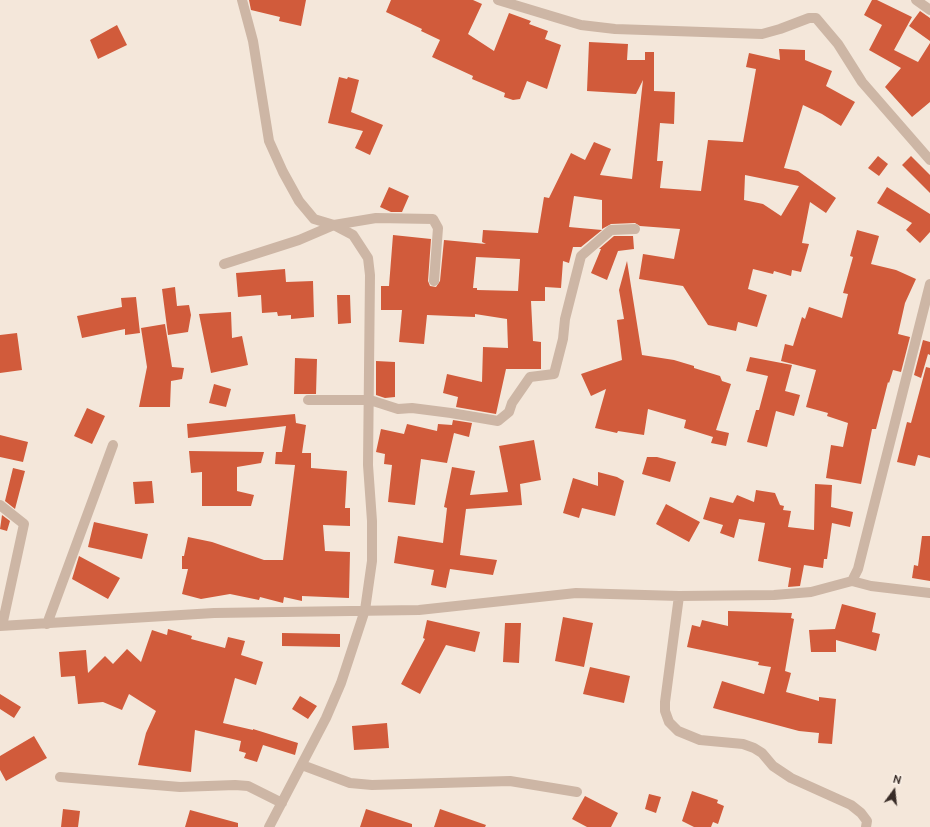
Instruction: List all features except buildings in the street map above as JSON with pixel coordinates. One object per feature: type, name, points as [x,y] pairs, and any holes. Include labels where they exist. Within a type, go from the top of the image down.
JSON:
[{"type":"street","points":[[242,0],[253,41],[269,141],[299,201],[314,219],[334,225],[353,235],[368,258],[370,274],[370,400],[368,465],[372,561],[365,610],[341,683],[282,803],[273,826]]},
{"type":"street","points":[[498,0],[581,25],[622,29],[762,34],[780,30],[809,18],[816,18],[838,44],[862,82],[930,160]]},
{"type":"street","points":[[916,0],[930,10]]},
{"type":"street","points":[[224,264],[299,240],[334,225],[376,218],[433,219],[438,228],[434,281]]},
{"type":"street","points":[[308,400],[370,400],[398,409],[412,408],[498,421],[509,412],[512,403],[530,377],[554,374],[563,339],[565,319],[581,256],[611,230],[635,229]]},
{"type":"street","points":[[852,581],[858,569],[930,284]]},
{"type":"street","points":[[47,624],[113,445]]},
{"type":"street","points":[[0,505],[24,524],[1,626],[214,613],[419,610],[576,593],[679,596],[774,595],[811,592],[852,581],[871,586],[930,593]]},
{"type":"street","points":[[679,596],[664,702],[665,711],[669,722],[678,731],[700,740],[743,744],[754,748],[762,753],[773,766],[791,778],[851,805],[861,813],[867,821],[866,827]]},
{"type":"street","points":[[302,765],[350,782],[372,785],[510,781],[577,792]]},
{"type":"street","points":[[60,777],[180,787],[248,786],[259,790],[282,803]]}]
